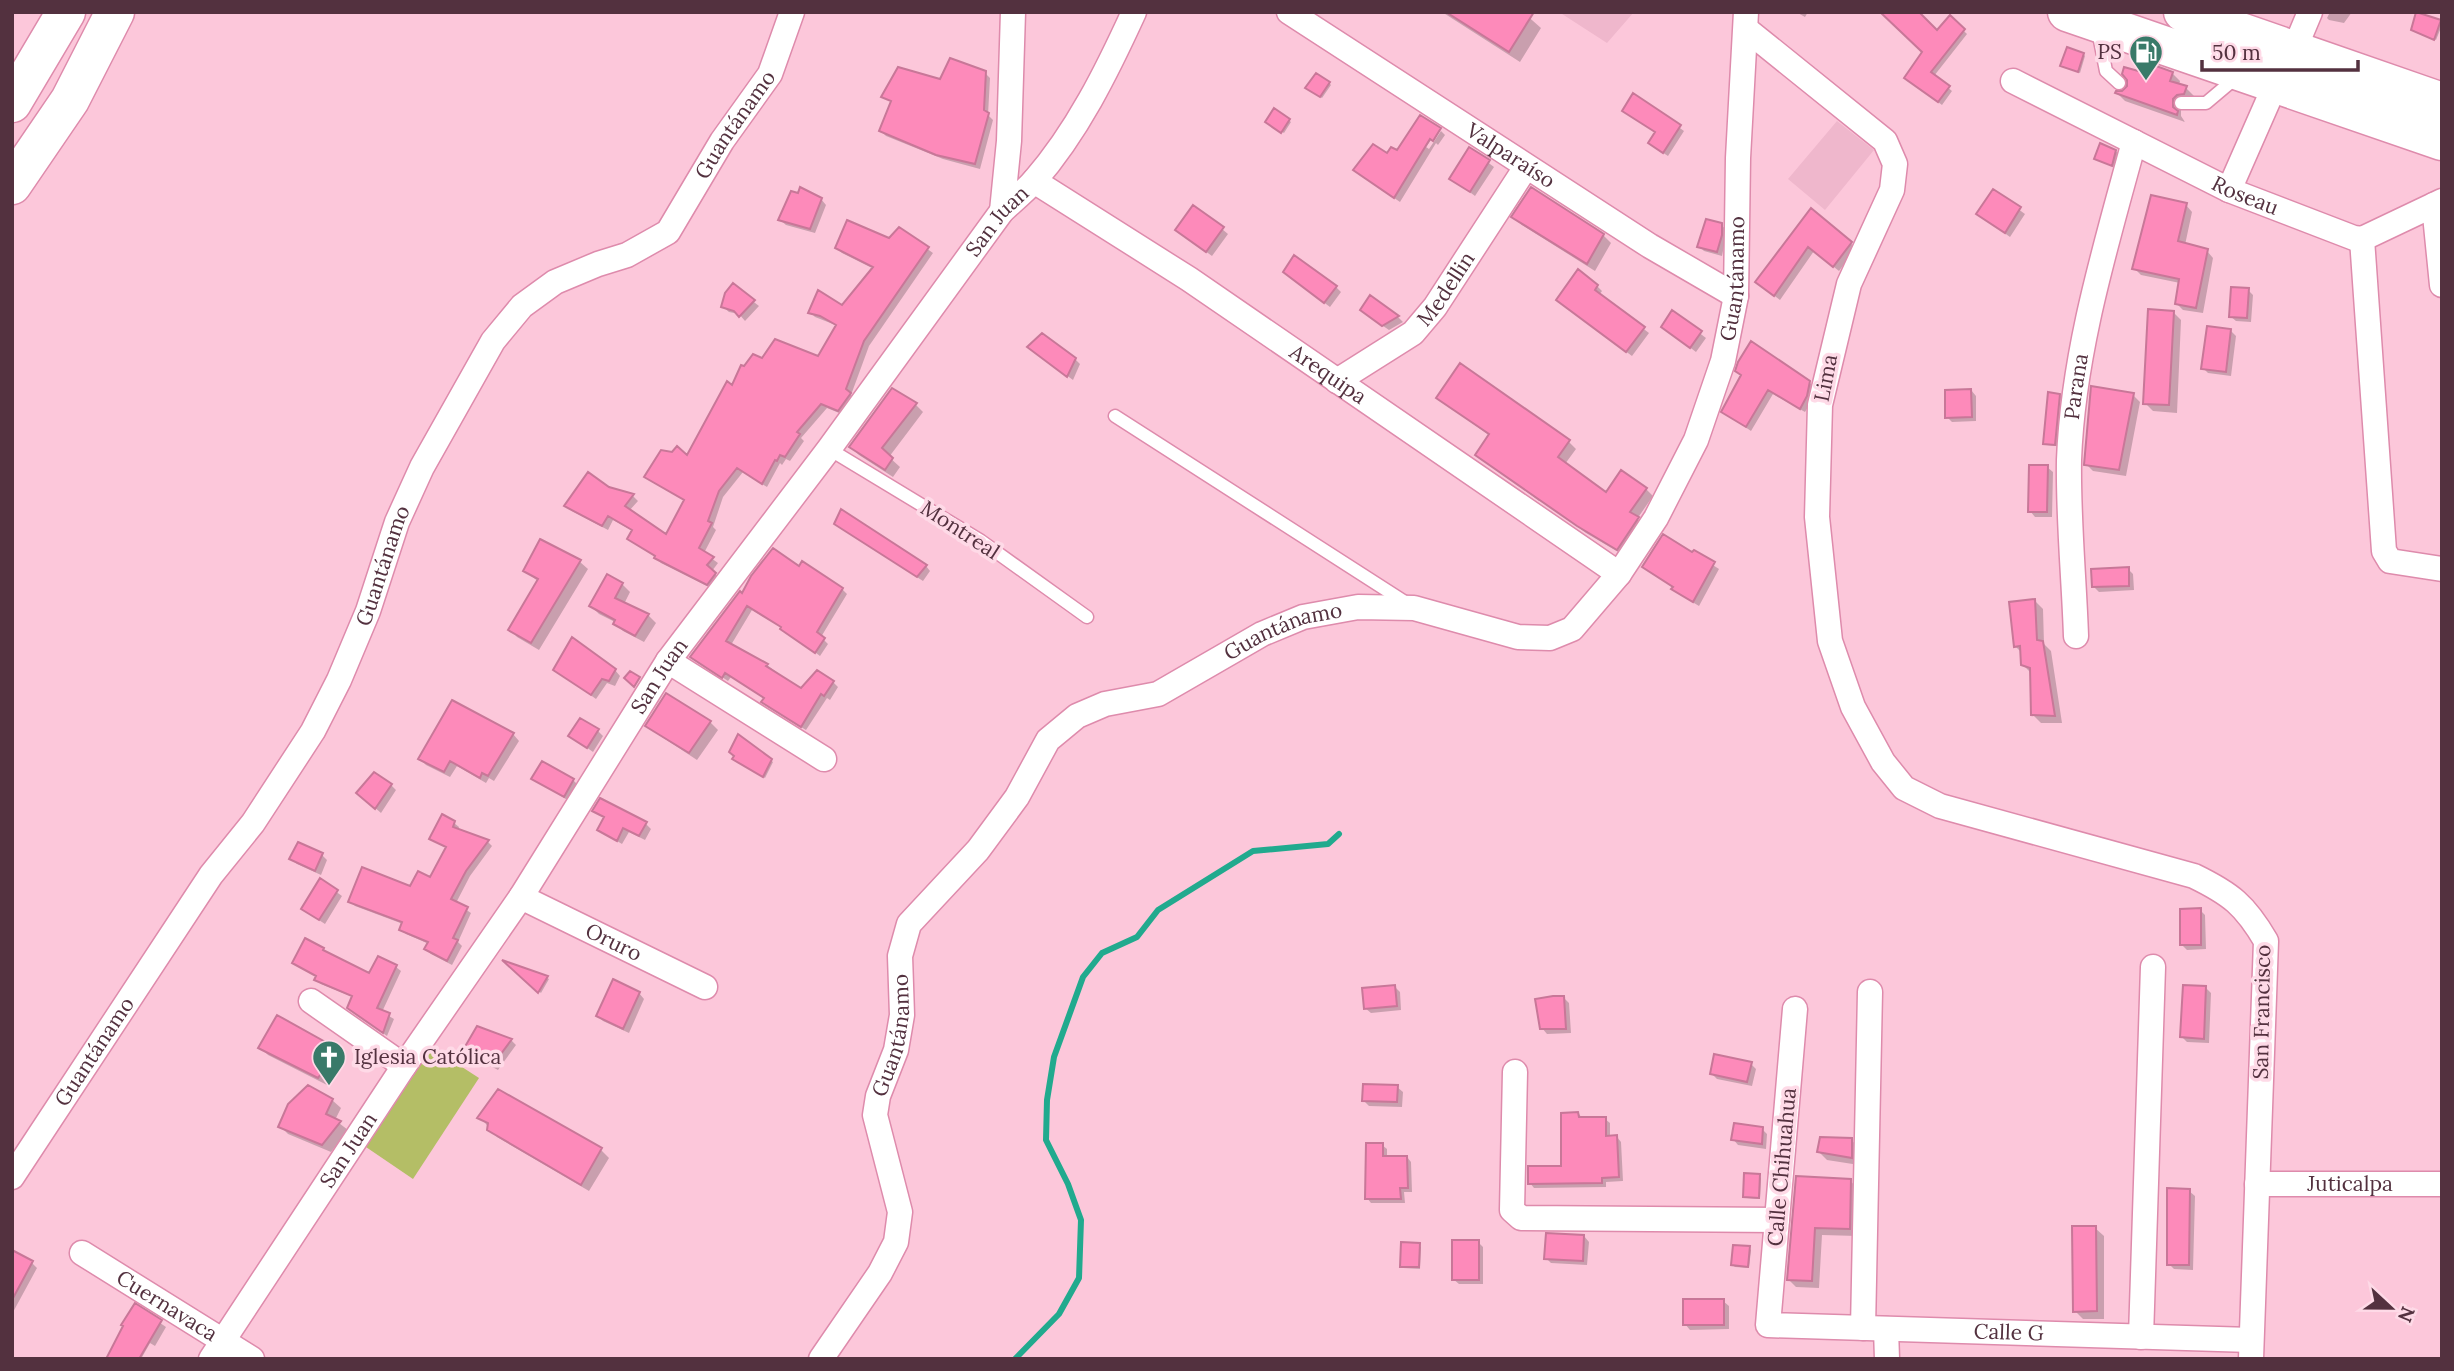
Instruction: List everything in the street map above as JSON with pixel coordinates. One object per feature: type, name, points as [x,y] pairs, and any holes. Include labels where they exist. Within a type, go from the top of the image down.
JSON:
[{"type":"main road","points":[[12,103],[66,12]]},
{"type":"main road","points":[[12,185],[70,100],[115,12]]},
{"type":"main road","points":[[2183,12],[2442,102]]},
{"type":"main road","points":[[2082,18],[2442,141]]},
{"type":"street","name":"Guantánamo","points":[[12,1177],[211,875],[253,822],[313,732],[339,680],[368,611],[397,522],[417,478],[493,341],[522,306],[555,282],[598,264],[627,256],[668,232],[722,141],[770,74],[792,12]]},
{"type":"street","points":[[1002,211],[1009,141],[1013,12]]},
{"type":"street","name":"San Juan","points":[[217,1350],[404,1066],[521,897],[668,661],[829,449],[1002,211],[1034,181],[1075,125],[1109,67],[1134,12]]},
{"type":"street","name":"Valparaíso","points":[[1289,12],[1650,246],[1736,296]]},
{"type":"street","points":[[2229,190],[2310,12]]},
{"type":"street","name":"Guantánamo","points":[[821,1359],[880,1273],[896,1242],[900,1212],[876,1115],[878,1096],[896,1050],[900,1027],[900,956],[909,925],[978,850],[1017,797],[1048,740],[1077,716],[1105,704],[1158,694],[1262,634],[1303,617],[1358,607],[1414,608],[1518,637],[1549,638],[1572,629],[1619,574],[1656,519],[1696,440],[1723,361],[1736,296],[1738,158],[1746,21]]},
{"type":"street","name":"Lima","points":[[1746,21],[1885,141],[1895,164],[1892,190],[1849,284],[1833,344],[1820,405],[1817,517],[1830,641],[1853,707],[1883,762],[1904,788]]},
{"type":"street","name":"Roseau","points":[[2013,81],[2229,190],[2288,214],[2362,239]]},
{"type":"street","name":"Parana","points":[[2076,636],[2069,460],[2077,379],[2100,269],[2134,142]]},
{"type":"street","name":"Medellin","points":[[1337,381],[1413,333],[1435,307],[1526,167]]},
{"type":"street","name":"Arequipa","points":[[1034,181],[1189,279],[1619,574]]},
{"type":"street","points":[[2442,285],[2438,203],[2362,239],[2384,551],[2390,561],[2442,569]]},
{"type":"street","points":[[668,661],[824,759]]},
{"type":"street","name":"San Francisco","points":[[1904,788],[1940,806],[2194,876],[2226,892],[2252,916],[2266,941],[2250,1349]]},
{"type":"street","name":"Oruro","points":[[521,897],[705,987]]},
{"type":"street","points":[[2141,1337],[2153,967]]},
{"type":"street","points":[[1870,992],[1875,1328],[1887,1359]]},
{"type":"street","points":[[311,1001],[404,1066]]},
{"type":"street","name":"Calle Chihuahua","points":[[1768,1325],[1795,1009]]},
{"type":"street","points":[[1515,1072],[1512,1210],[1521,1218],[1777,1220]]},
{"type":"street","name":"Juticalpa","points":[[2257,1184],[2442,1184]]},
{"type":"street","name":"Cuernavaca","points":[[82,1253],[217,1350],[252,1359]]},
{"type":"street","name":"Calle G","points":[[1768,1325],[2141,1337],[2250,1349]]},
{"type":"lane","points":[[2082,18],[2106,71],[2119,83]]},
{"type":"lane","points":[[2181,103],[2206,103],[2241,74]]},
{"type":"lane","points":[[1115,416],[1414,608]]},
{"type":"lane","name":"Montreal","points":[[829,449],[981,541],[1087,617]]},
{"type":"shaded area","points":[[1559,12],[1634,12],[1607,43]]},
{"type":"shaded area","points":[[1837,121],[1874,150],[1825,210],[1788,179]]},
{"type":"green space","points":[[428,1045],[479,1078],[413,1179],[363,1145]]},
{"type":"building","points":[[1446,12],[1534,12],[1509,52]]},
{"type":"building","points":[[1880,12],[1919,12],[1937,30],[1950,15],[1965,29],[1931,72],[1950,86],[1938,102],[1904,78],[1922,52]]},
{"type":"building","points":[[2416,12],[2441,20],[2434,40],[2411,30]]},
{"type":"building","points":[[2067,47],[2084,53],[2078,72],[2060,66]]},
{"type":"building","points":[[950,58],[986,71],[984,110],[989,113],[975,164],[936,155],[879,131],[891,101],[881,97],[898,67],[940,79]]},
{"type":"building","name":"PS","points":[[2145,62],[2173,72],[2170,81],[2187,86],[2184,94],[2173,99],[2177,115],[2115,93],[2127,86],[2127,80],[2122,74],[2124,67],[2142,72]]},
{"type":"building","points":[[1316,73],[1330,82],[1320,97],[1305,88]]},
{"type":"building","points":[[1633,93],[1681,125],[1663,153],[1648,143],[1655,132],[1622,111]]},
{"type":"building","points":[[1274,108],[1290,119],[1281,133],[1265,122]]},
{"type":"building","points":[[1420,115],[1441,128],[1433,141],[1430,139],[1394,198],[1353,170],[1373,144],[1387,153],[1391,147],[1397,150]]},
{"type":"building","points":[[2100,143],[2116,150],[2112,166],[2094,159]]},
{"type":"building","points":[[1469,147],[1490,160],[1470,192],[1449,179]]},
{"type":"building","points":[[800,187],[822,198],[810,229],[778,220],[791,191],[798,193]]},
{"type":"building","points":[[1531,187],[1604,234],[1587,264],[1511,217]]},
{"type":"building","points":[[1993,189],[2021,207],[2005,233],[1976,214]]},
{"type":"building","points":[[2151,195],[2187,203],[2178,241],[2208,249],[2196,308],[2175,304],[2179,279],[2132,269]]},
{"type":"building","points":[[1193,205],[1224,227],[1206,252],[1175,230]]},
{"type":"building","points":[[1811,208],[1852,242],[1833,267],[1808,247],[1774,296],[1755,282]]},
{"type":"building","points":[[1706,219],[1722,223],[1717,252],[1697,247]]},
{"type":"building","points":[[847,220],[889,238],[899,227],[929,247],[864,341],[846,389],[851,393],[838,411],[821,404],[797,432],[800,434],[785,457],[780,455],[777,461],[775,460],[762,484],[737,468],[719,491],[708,521],[712,523],[699,548],[714,557],[707,565],[716,573],[707,585],[654,558],[655,556],[627,539],[632,530],[608,516],[602,526],[564,506],[588,472],[609,487],[634,494],[625,506],[666,534],[684,500],[644,477],[661,450],[672,452],[677,446],[687,455],[727,381],[732,385],[741,365],[744,366],[753,354],[762,358],[775,339],[818,356],[836,325],[808,313],[818,290],[842,305],[873,267],[835,248]]},
{"type":"building","points":[[1294,255],[1337,286],[1324,303],[1283,272]]},
{"type":"building","points":[[1578,269],[1598,285],[1595,290],[1645,327],[1626,352],[1556,300]]},
{"type":"building","points":[[733,283],[755,300],[739,317],[734,311],[721,307],[725,293]]},
{"type":"building","points":[[2231,287],[2249,288],[2247,318],[2229,317]]},
{"type":"building","points":[[1370,295],[1399,316],[1382,326],[1360,310]]},
{"type":"building","points":[[2148,309],[2174,311],[2169,405],[2143,404]]},
{"type":"building","points":[[1672,310],[1702,331],[1690,348],[1661,327]]},
{"type":"building","points":[[2207,326],[2231,329],[2226,372],[2201,369]]},
{"type":"building","points":[[1042,333],[1076,358],[1067,377],[1027,347]]},
{"type":"building","points":[[1751,341],[1810,381],[1807,396],[1800,409],[1768,390],[1746,427],[1721,412],[1741,375],[1735,371]]},
{"type":"building","points":[[1460,363],[1570,440],[1558,457],[1606,492],[1621,470],[1647,488],[1630,512],[1639,517],[1617,550],[1577,526],[1475,455],[1489,434],[1436,398]]},
{"type":"building","points":[[2091,386],[2134,393],[2119,470],[2084,465]]},
{"type":"building","points":[[892,388],[917,403],[882,448],[893,458],[885,470],[849,447]]},
{"type":"building","points":[[1971,389],[1972,417],[1945,418],[1945,390]]},
{"type":"building","points":[[2048,392],[2060,394],[2055,445],[2043,444]]},
{"type":"building","points":[[2029,465],[2048,465],[2047,512],[2028,512]]},
{"type":"building","points":[[841,509],[927,565],[917,577],[834,524]]},
{"type":"building","points":[[1663,534],[1715,562],[1693,602],[1642,567]]},
{"type":"building","points":[[540,539],[581,560],[531,643],[508,630],[538,579],[523,571]]},
{"type":"building","points":[[773,548],[799,566],[802,561],[843,588],[817,632],[825,638],[815,653],[747,606],[726,641],[768,664],[766,666],[801,688],[817,670],[834,681],[824,696],[821,694],[801,727],[761,702],[764,698],[725,673],[722,678],[690,657],[740,591],[742,593],[751,576]]},
{"type":"building","points":[[2129,567],[2129,586],[2092,587],[2091,569]]},
{"type":"building","points":[[607,574],[623,583],[615,598],[649,614],[635,636],[613,624],[615,620],[589,606]]},
{"type":"building","points":[[2035,599],[2037,640],[2043,641],[2055,716],[2031,715],[2030,668],[2021,665],[2020,646],[2014,647],[2009,602]]},
{"type":"building","points":[[572,637],[616,669],[609,681],[602,679],[591,695],[553,670]]},
{"type":"building","points":[[630,671],[640,677],[634,687],[624,678]]},
{"type":"building","points":[[666,693],[711,721],[689,753],[645,726]]},
{"type":"building","points":[[452,700],[514,733],[488,776],[482,773],[480,778],[450,761],[444,772],[418,759]]},
{"type":"building","points":[[580,718],[599,729],[587,748],[568,736]]},
{"type":"building","points":[[738,734],[772,759],[763,777],[732,759],[734,756],[729,752]]},
{"type":"building","points":[[542,761],[574,779],[564,797],[531,779]]},
{"type":"building","points":[[374,772],[392,784],[375,809],[356,793]]},
{"type":"building","points":[[600,798],[647,822],[639,836],[623,828],[617,841],[597,830],[604,817],[592,811]]},
{"type":"building","points":[[442,814],[455,821],[453,827],[489,840],[466,871],[451,899],[468,907],[453,938],[458,940],[447,961],[424,949],[428,942],[399,930],[402,922],[348,902],[362,867],[410,886],[418,871],[430,877],[446,847],[429,839]]},
{"type":"building","points":[[298,842],[323,853],[315,871],[289,859]]},
{"type":"building","points":[[320,878],[338,890],[319,920],[301,909]]},
{"type":"building","points":[[2201,908],[2201,945],[2180,945],[2180,909]]},
{"type":"building","points":[[305,938],[369,973],[378,956],[397,965],[377,1008],[390,1013],[383,1033],[347,1008],[352,996],[314,980],[316,976],[292,963]]},
{"type":"building","points":[[502,960],[548,976],[538,993]]},
{"type":"building","points":[[613,979],[640,992],[623,1029],[596,1016]]},
{"type":"building","points":[[1395,985],[1397,1006],[1364,1009],[1362,988]]},
{"type":"building","points":[[2183,985],[2206,986],[2204,1039],[2180,1037]]},
{"type":"building","points":[[1564,996],[1566,1029],[1540,1029],[1535,999]]},
{"type":"building","points":[[277,1015],[338,1049],[318,1078],[258,1048]]},
{"type":"building","points":[[477,1026],[512,1039],[492,1066],[463,1050]]},
{"type":"building","points":[[1714,1054],[1752,1062],[1747,1082],[1710,1074]]},
{"type":"building","points":[[1363,1084],[1398,1085],[1397,1102],[1362,1101]]},
{"type":"building","points":[[308,1085],[333,1099],[326,1114],[341,1121],[322,1145],[278,1127],[288,1104]]},
{"type":"building","points":[[498,1089],[602,1148],[581,1185],[487,1130],[488,1123],[477,1118]]},
{"type":"building","points":[[1578,1112],[1579,1117],[1606,1117],[1606,1136],[1617,1135],[1619,1177],[1602,1178],[1602,1183],[1528,1184],[1528,1166],[1561,1166],[1561,1113]]},
{"type":"building","points":[[1734,1123],[1763,1127],[1762,1144],[1731,1140]]},
{"type":"building","points":[[1820,1137],[1852,1138],[1852,1158],[1817,1152]]},
{"type":"building","points":[[1366,1143],[1383,1143],[1383,1156],[1407,1156],[1408,1188],[1400,1188],[1401,1199],[1365,1199]]},
{"type":"building","points":[[1744,1173],[1760,1174],[1759,1198],[1743,1197]]},
{"type":"building","points":[[1796,1176],[1851,1179],[1850,1229],[1815,1228],[1812,1281],[1787,1280]]},
{"type":"building","points":[[2167,1188],[2190,1189],[2189,1265],[2167,1265]]},
{"type":"building","points":[[2072,1226],[2096,1226],[2097,1311],[2073,1312]]},
{"type":"building","points":[[1546,1233],[1584,1235],[1583,1261],[1544,1259]]},
{"type":"building","points":[[1452,1240],[1479,1240],[1479,1280],[1452,1280]]},
{"type":"building","points":[[1401,1242],[1420,1243],[1419,1267],[1400,1267]]},
{"type":"building","points":[[1733,1245],[1750,1246],[1748,1267],[1731,1265]]},
{"type":"building","points":[[12,1250],[33,1261],[12,1300]]},
{"type":"building","points":[[1683,1299],[1724,1299],[1724,1325],[1683,1325]]},
{"type":"building","points":[[135,1303],[162,1320],[139,1359],[106,1359],[123,1326],[121,1325]]},
{"type":"waterway","points":[[1015,1359],[1059,1314],[1079,1278],[1081,1220],[1068,1184],[1046,1140],[1047,1100],[1054,1057],[1083,977],[1102,953],[1137,937],[1158,910],[1253,851],[1328,844],[1339,834]]},
{"type":"place","name":"PS","points":[[2146,82]]},
{"type":"place","name":"Iglesia Católica","points":[[329,1087]]}]
